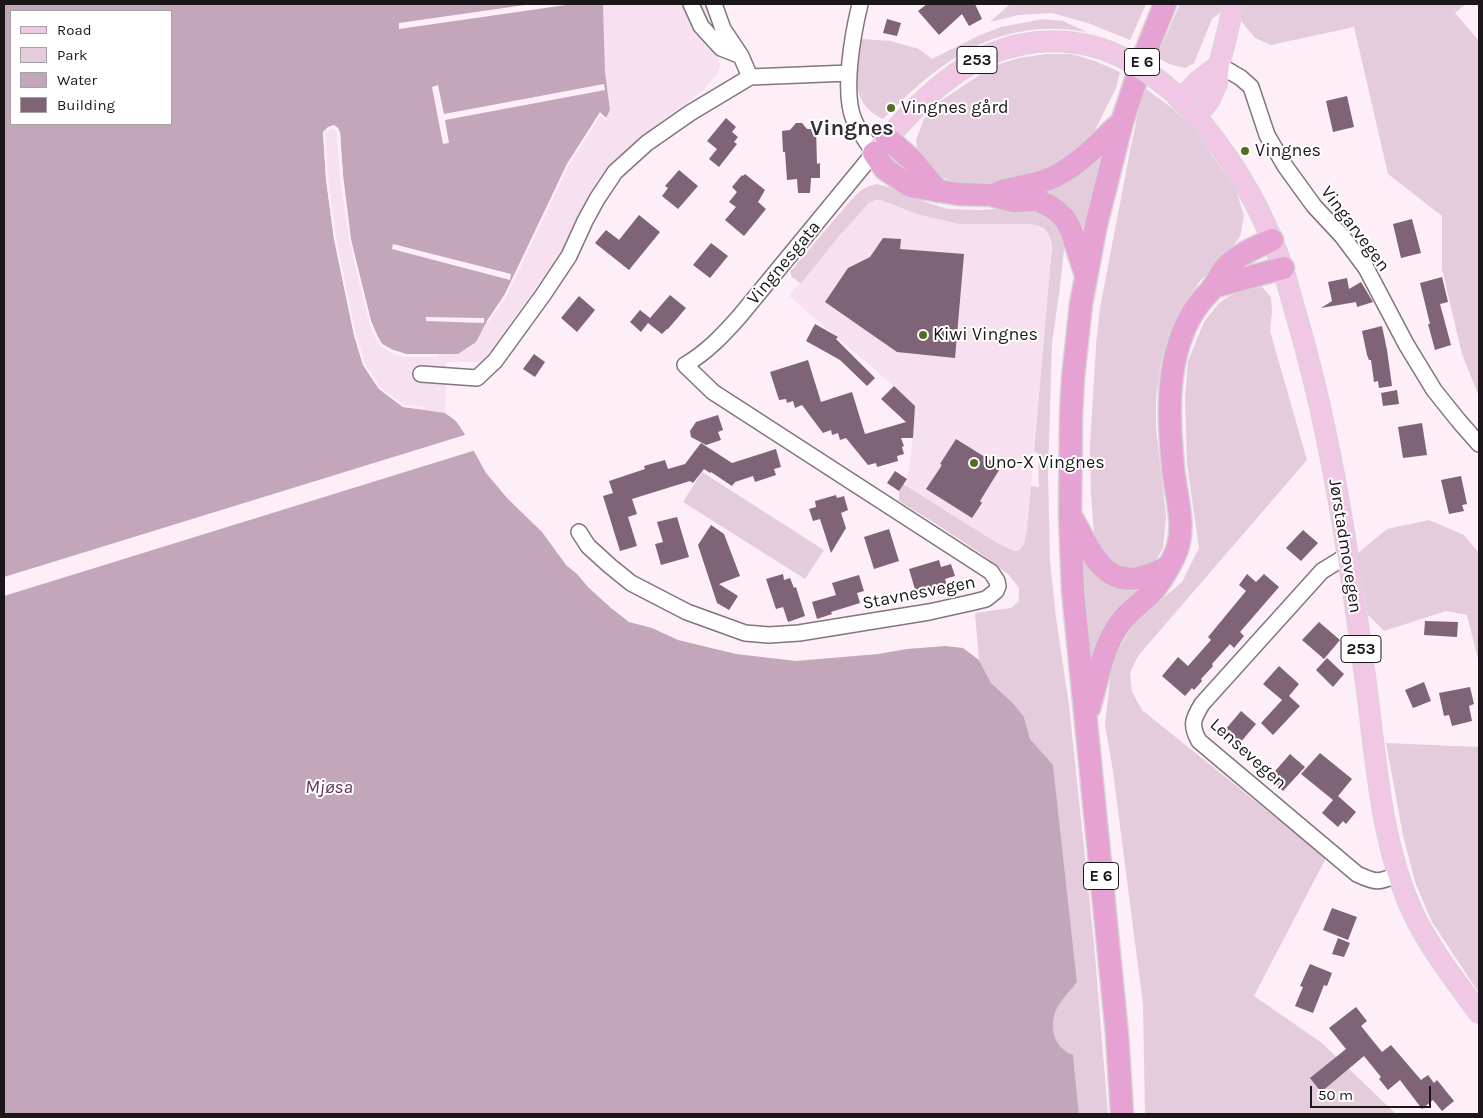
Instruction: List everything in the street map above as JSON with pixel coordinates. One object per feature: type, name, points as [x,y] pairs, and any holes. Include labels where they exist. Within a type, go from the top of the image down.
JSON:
[{"type":"highway","name":"E 6","points":[[1122,1114],[1117,1034],[1073,591],[1070,515],[1071,425],[1081,304],[1100,207],[1122,122],[1143,59],[1165,4]]},
{"type":"highway","points":[[991,195],[1036,184],[1065,171],[1085,156],[1122,122]]},
{"type":"highway","points":[[881,146],[885,169],[910,186],[958,194],[991,195],[1014,201],[1037,200],[1048,205],[1065,219],[1071,230],[1086,274]]},
{"type":"highway","points":[[1086,718],[1100,665],[1112,636],[1130,611],[1151,593],[1168,567],[1178,546],[1181,529],[1171,441],[1170,404],[1178,346],[1188,321],[1227,265],[1238,257],[1272,240]]},
{"type":"highway","points":[[1213,287],[1283,268]]},
{"type":"highway","points":[[1070,515],[1097,563],[1114,576],[1138,578],[1168,567]]},
{"type":"main road","points":[[1197,117],[1215,91],[1219,65],[1234,4]]},
{"type":"main road","name":"Vingnesgata","points":[[881,146],[916,107],[956,72],[987,55],[1018,44],[1064,40],[1104,48],[1132,62],[1160,81],[1177,96]]},
{"type":"main road","points":[[1177,96],[1219,65]]},
{"type":"main road","name":"Jørstadmovegen","points":[[1177,96],[1197,117],[1238,172],[1272,240],[1283,268],[1306,347],[1328,446],[1348,555],[1381,795],[1390,845],[1410,906],[1428,939],[1479,1012]]},
{"type":"street","points":[[690,4],[701,26],[721,48],[741,56]]},
{"type":"street","points":[[714,4],[723,29],[741,56],[750,77]]},
{"type":"street","points":[[860,4],[849,73],[850,106],[853,119],[860,131],[881,146]]},
{"type":"street","name":"Vingarvegen","points":[[1219,65],[1241,78],[1251,87],[1267,135],[1285,166],[1314,206],[1342,236],[1366,268],[1406,344],[1434,390],[1479,444]]},
{"type":"street","points":[[421,374],[477,378],[484,373],[495,361],[564,264],[597,199],[616,172],[646,143],[690,113],[750,77],[849,73]]},
{"type":"street","name":"Vingnesgata","points":[[686,365],[700,356],[739,316],[881,146]]},
{"type":"street","name":"Stavnesvegen","points":[[579,532],[588,546],[631,583],[687,612],[745,633],[769,635],[799,633],[902,617],[986,599],[996,591],[998,586],[997,580],[991,572],[713,392],[686,365]]},
{"type":"street","name":"Lensevegen","points":[[1348,555],[1322,571],[1202,704],[1194,717],[1194,732],[1199,741],[1357,874],[1372,881],[1382,881],[1398,874]]},
{"type":"shaded area","points":[[603,4],[706,4],[720,65],[717,74],[702,92],[672,113],[612,162],[570,240],[483,362],[446,362],[445,413],[403,407],[379,389],[363,365],[334,239],[323,132],[334,125],[476,342],[567,164],[600,112],[606,118],[610,110],[605,72]]},
{"type":"shaded area","points":[[877,197],[1030,222],[1049,233],[1052,257],[1026,551],[1015,554],[905,495],[913,438],[915,406],[789,296],[866,202]]},
{"type":"green space","points":[[1010,4],[1146,4],[1130,40],[1088,23],[1052,13],[1018,15],[990,22]]},
{"type":"green space","points":[[1180,4],[1224,4],[1221,12],[1212,19],[1194,63],[1185,68],[1169,64],[1157,57]]},
{"type":"green space","points":[[1245,4],[1466,4],[1455,13],[1479,41],[1479,397],[1462,354],[1442,269],[1442,216],[1388,174],[1354,27],[1271,45],[1255,38],[1241,21]]},
{"type":"green space","points":[[1043,19],[1063,21],[1087,32],[1056,29],[1027,30],[1000,37],[974,47],[950,61],[927,78],[883,119],[864,104],[859,95],[857,62],[861,39],[891,41],[919,49],[932,59],[978,36],[1001,27]]},
{"type":"green space","points":[[1046,54],[1071,54],[1095,61],[1120,72],[1116,88],[1094,132],[1061,164],[1006,182],[956,182],[934,172],[918,153],[916,141],[924,119],[942,100],[993,66],[1019,58]]},
{"type":"green space","points":[[1146,89],[1172,108],[1194,129],[1236,190],[1244,216],[1240,237],[1222,260],[1200,281],[1182,307],[1169,333],[1161,364],[1156,398],[1156,428],[1166,517],[1163,548],[1157,558],[1148,566],[1128,573],[1102,556],[1094,534],[1090,446],[1100,308],[1139,108]]},
{"type":"green space","points":[[1100,154],[1100,159],[1082,234],[1041,190]]},
{"type":"green space","points":[[877,184],[948,209],[1035,209],[1058,225],[1063,240],[1064,249],[1060,287],[1052,343],[1048,474],[1050,561],[1056,618],[1069,705],[1094,943],[1108,1114],[1079,1114],[1073,1056],[1061,1048],[1053,1029],[1057,1008],[1077,982],[1053,766],[1030,739],[1024,717],[1013,703],[991,683],[979,660],[975,613],[1011,608],[1019,601],[1019,588],[1009,575],[980,553],[899,501],[899,491],[903,484],[997,543],[1014,551],[1018,551],[1024,545],[1031,486],[1039,487],[1038,454],[1034,451],[1052,248],[1050,238],[1044,229],[1031,224],[959,224],[917,214],[881,200],[875,200],[869,203],[839,236],[802,282],[800,283],[792,277],[790,272],[852,199],[863,189]]},
{"type":"green space","points":[[1262,287],[1271,297],[1270,331],[1307,460],[1138,656],[1130,673],[1132,692],[1142,710],[1326,858],[1254,996],[1322,1043],[1396,1114],[1145,1114],[1143,1005],[1113,771],[1105,725],[1112,661],[1135,622],[1182,582],[1199,548],[1187,464],[1185,397],[1188,361],[1204,322],[1219,303],[1239,290]]},
{"type":"green space","points":[[702,472],[824,550],[805,579],[683,502]]},
{"type":"green space","points":[[1429,520],[1464,535],[1479,553],[1479,663],[1467,615],[1446,611],[1384,631],[1368,615],[1358,553],[1387,529]]},
{"type":"green space","points":[[1083,560],[1086,563],[1146,588],[1091,662],[1085,596]]},
{"type":"green space","points":[[1386,743],[1479,747],[1479,993],[1432,922],[1415,882],[1403,835]]},
{"type":"water","name":"Mjøsa","points":[[4,4],[603,4],[605,72],[610,110],[606,118],[600,113],[567,164],[505,294],[476,342],[458,354],[406,354],[382,344],[371,321],[351,240],[340,132],[334,125],[323,132],[326,179],[334,239],[354,335],[363,365],[379,389],[403,407],[445,413],[456,421],[486,473],[507,498],[542,532],[566,565],[611,608],[629,622],[652,628],[678,640],[736,654],[796,661],[945,646],[963,648],[979,660],[991,683],[1013,703],[1024,717],[1030,739],[1053,765],[1077,982],[1057,1008],[1053,1029],[1057,1042],[1066,1052],[1073,1055],[1079,1114],[4,1114]]},
{"type":"pier","points":[[532,4],[573,4],[399,29],[399,23]]},
{"type":"pier","points":[[604,84],[605,90],[445,120],[449,143],[443,144],[432,87],[438,85],[444,114]]},
{"type":"pier","points":[[600,112],[608,120],[600,116],[569,165],[507,295],[489,322],[487,321],[505,294],[567,164]]},
{"type":"pier","points":[[334,125],[340,132],[351,240],[371,321],[377,335],[382,344],[393,350],[406,354],[437,354],[437,357],[405,357],[392,353],[381,346],[374,336],[349,240],[340,176],[337,133],[333,128],[325,133],[328,178],[336,238],[356,335],[365,364],[381,388],[404,405],[425,407],[421,409],[403,407],[379,389],[363,365],[354,335],[334,239],[326,179],[323,132],[328,127]]},
{"type":"pier","points":[[393,244],[511,274],[510,280],[392,249]]},
{"type":"pier","points":[[426,317],[484,318],[484,323],[426,321]]},
{"type":"pier","points":[[468,434],[476,450],[4,596],[4,577]]},
{"type":"building","points":[[927,4],[975,4],[982,19],[969,26],[962,14],[939,35],[918,11]]},
{"type":"building","points":[[887,19],[901,23],[897,36],[883,33]]},
{"type":"building","points":[[1347,96],[1354,127],[1333,132],[1326,101]]},
{"type":"building","points":[[726,118],[736,127],[732,132],[738,137],[734,142],[737,144],[719,167],[709,159],[717,149],[707,141]]},
{"type":"building","points":[[796,123],[802,123],[807,129],[816,129],[817,164],[820,163],[820,178],[811,178],[810,193],[798,193],[797,179],[787,180],[782,131],[790,130]]},
{"type":"building","points":[[679,170],[698,186],[678,209],[662,196],[668,188],[665,186]]},
{"type":"building","points":[[745,174],[765,190],[758,202],[766,209],[744,236],[725,220],[736,207],[729,202],[737,192],[732,187]]},
{"type":"building","points":[[639,215],[660,232],[629,270],[595,243],[606,230],[619,240]]},
{"type":"building","points":[[1412,219],[1421,253],[1401,258],[1393,224]]},
{"type":"building","points":[[883,238],[901,239],[900,249],[964,254],[955,358],[897,352],[825,302],[848,268],[870,257]]},
{"type":"building","points":[[711,243],[728,256],[710,278],[693,265]]},
{"type":"building","points":[[1442,277],[1448,302],[1440,304],[1451,345],[1435,350],[1420,283]]},
{"type":"building","points":[[1347,278],[1349,289],[1361,282],[1373,302],[1357,307],[1356,302],[1321,308],[1332,301],[1328,282]]},
{"type":"building","points":[[670,295],[686,308],[662,334],[648,323],[641,332],[630,322],[640,310],[650,318]]},
{"type":"building","points":[[579,296],[595,310],[577,332],[561,318]]},
{"type":"building","points":[[815,324],[838,337],[836,339],[875,378],[867,386],[840,360],[806,341]]},
{"type":"building","points":[[1382,326],[1392,386],[1379,388],[1378,381],[1374,382],[1371,360],[1369,360],[1367,355],[1362,331]]},
{"type":"building","points":[[534,354],[545,362],[535,377],[523,369]]},
{"type":"building","points":[[808,360],[821,402],[852,392],[865,434],[906,422],[881,399],[894,386],[915,406],[913,438],[901,438],[904,454],[897,456],[898,461],[877,467],[876,463],[868,465],[846,438],[840,440],[838,433],[832,435],[831,430],[823,433],[802,405],[795,408],[793,401],[787,403],[786,399],[779,400],[770,372]]},
{"type":"building","points":[[1397,390],[1399,404],[1383,406],[1381,393]]},
{"type":"building","points":[[718,415],[723,430],[718,432],[721,440],[706,445],[691,437],[690,431],[696,422]]},
{"type":"building","points":[[1422,423],[1427,455],[1403,458],[1398,427]]},
{"type":"building","points":[[956,439],[1001,467],[972,518],[926,489]]},
{"type":"building","points":[[701,443],[732,463],[776,449],[781,467],[774,469],[776,475],[755,482],[753,476],[735,482],[732,486],[704,469],[693,483],[690,481],[632,499],[637,514],[628,517],[637,546],[620,551],[603,496],[613,493],[609,481],[645,469],[644,466],[665,460],[668,469],[685,464]]},
{"type":"building","points":[[895,471],[907,479],[899,491],[887,483]]},
{"type":"building","points":[[1461,476],[1467,504],[1462,505],[1464,511],[1449,514],[1441,480]]},
{"type":"building","points":[[836,495],[837,498],[844,496],[848,510],[841,513],[846,528],[831,553],[820,519],[813,521],[809,509],[816,507],[815,501]]},
{"type":"building","points":[[677,517],[689,557],[661,565],[655,544],[663,542],[657,522]]},
{"type":"building","points":[[711,525],[724,534],[740,576],[719,584],[738,596],[729,610],[717,603],[698,545]]},
{"type":"building","points":[[889,529],[899,561],[874,569],[864,537]]},
{"type":"building","points":[[1303,530],[1318,543],[1301,561],[1286,548]]},
{"type":"building","points":[[939,560],[941,567],[951,564],[955,576],[945,579],[947,586],[917,596],[909,569]]},
{"type":"building","points":[[783,574],[784,580],[790,578],[794,588],[796,587],[805,616],[788,622],[783,607],[776,609],[766,579]]},
{"type":"building","points":[[1247,574],[1256,582],[1264,574],[1279,587],[1240,632],[1244,636],[1234,648],[1230,644],[1212,664],[1213,666],[1201,679],[1202,681],[1185,696],[1162,676],[1178,657],[1188,666],[1211,640],[1208,637],[1246,591],[1239,585]]},
{"type":"building","points":[[859,575],[864,591],[857,593],[860,603],[831,612],[832,614],[817,619],[812,602],[836,595],[832,583]]},
{"type":"building","points":[[1425,621],[1458,622],[1457,637],[1424,635]]},
{"type":"building","points":[[1319,622],[1340,640],[1324,659],[1302,640]]},
{"type":"building","points":[[1327,658],[1344,674],[1333,687],[1316,670]]},
{"type":"building","points":[[1279,666],[1299,684],[1289,696],[1300,706],[1273,735],[1261,723],[1282,700],[1263,684]]},
{"type":"building","points":[[1424,682],[1431,701],[1413,708],[1405,690]]},
{"type":"building","points":[[1470,687],[1474,704],[1469,706],[1472,721],[1452,726],[1449,715],[1444,716],[1439,693]]},
{"type":"building","points":[[1241,711],[1256,724],[1240,743],[1225,730]]},
{"type":"building","points":[[1320,753],[1352,779],[1338,796],[1356,812],[1346,824],[1343,821],[1338,827],[1322,813],[1333,800],[1301,774]]},
{"type":"building","points":[[1290,754],[1305,767],[1283,791],[1269,778]]},
{"type":"building","points":[[1332,908],[1357,917],[1348,940],[1323,930]]},
{"type":"building","points":[[1338,938],[1350,943],[1344,957],[1332,954]]},
{"type":"building","points":[[1310,964],[1332,973],[1327,986],[1324,985],[1313,1013],[1295,1006],[1303,987],[1300,986]]},
{"type":"building","points":[[1356,1007],[1367,1021],[1361,1026],[1382,1052],[1391,1045],[1421,1080],[1428,1075],[1434,1083],[1437,1080],[1454,1101],[1442,1111],[1433,1100],[1422,1109],[1400,1080],[1388,1090],[1379,1079],[1381,1077],[1364,1056],[1321,1092],[1310,1078],[1346,1049],[1329,1028]]},
{"type":"place","name":"Vingnes gård","points":[[891,108]]},
{"type":"place","name":"Vingnes","points":[[1245,151]]},
{"type":"place","name":"Kiwi Vingnes","points":[[923,335]]},
{"type":"place","name":"Uno-X Vingnes","points":[[974,463]]},
{"type":"district","name":"Vingnes","points":[[852,129]]}]
